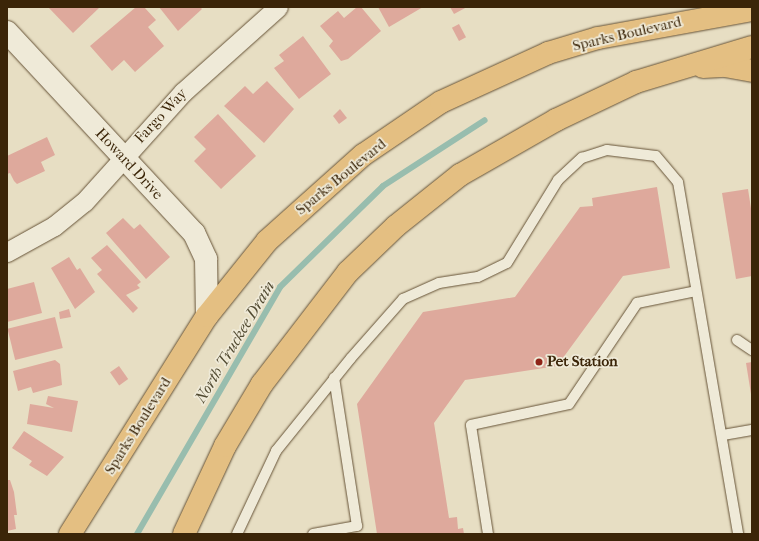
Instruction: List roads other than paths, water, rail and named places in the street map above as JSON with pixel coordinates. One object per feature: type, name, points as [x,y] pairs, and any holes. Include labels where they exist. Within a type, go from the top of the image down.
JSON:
[{"type":"main road","points":[[690,20],[715,7]]},
{"type":"main road","name":"Sparks Boulevard","points":[[70,534],[206,316],[267,240],[312,198],[363,155],[441,102],[548,53],[598,38],[690,20],[752,10]]},
{"type":"main road","points":[[184,534],[225,446],[262,384],[348,272],[396,226],[460,175],[556,120],[636,82],[752,47]]},
{"type":"main road","points":[[680,68],[724,66],[752,71]]},
{"type":"street","name":"Fargo Way","points":[[7,252],[54,226],[84,202],[183,92],[278,7]]},
{"type":"street","name":"Howard Drive","points":[[7,32],[194,233],[206,259],[206,316]]},
{"type":"lane","points":[[237,534],[276,451],[334,378],[403,300],[439,283],[478,277],[507,263],[558,180],[582,158],[607,150],[656,156],[678,182],[738,534]]},
{"type":"lane","points":[[488,534],[471,425],[569,404],[637,303],[696,291]]},
{"type":"lane","points":[[736,340],[752,350]]},
{"type":"lane","points":[[313,534],[357,526],[334,378]]},
{"type":"lane","points":[[722,435],[752,430]]},
{"type":"waterway","name":"North Truckee Drain","points":[[137,534],[280,287],[383,186],[485,120]]},
{"type":"place","name":"Pet Station","points":[[539,362]]}]
